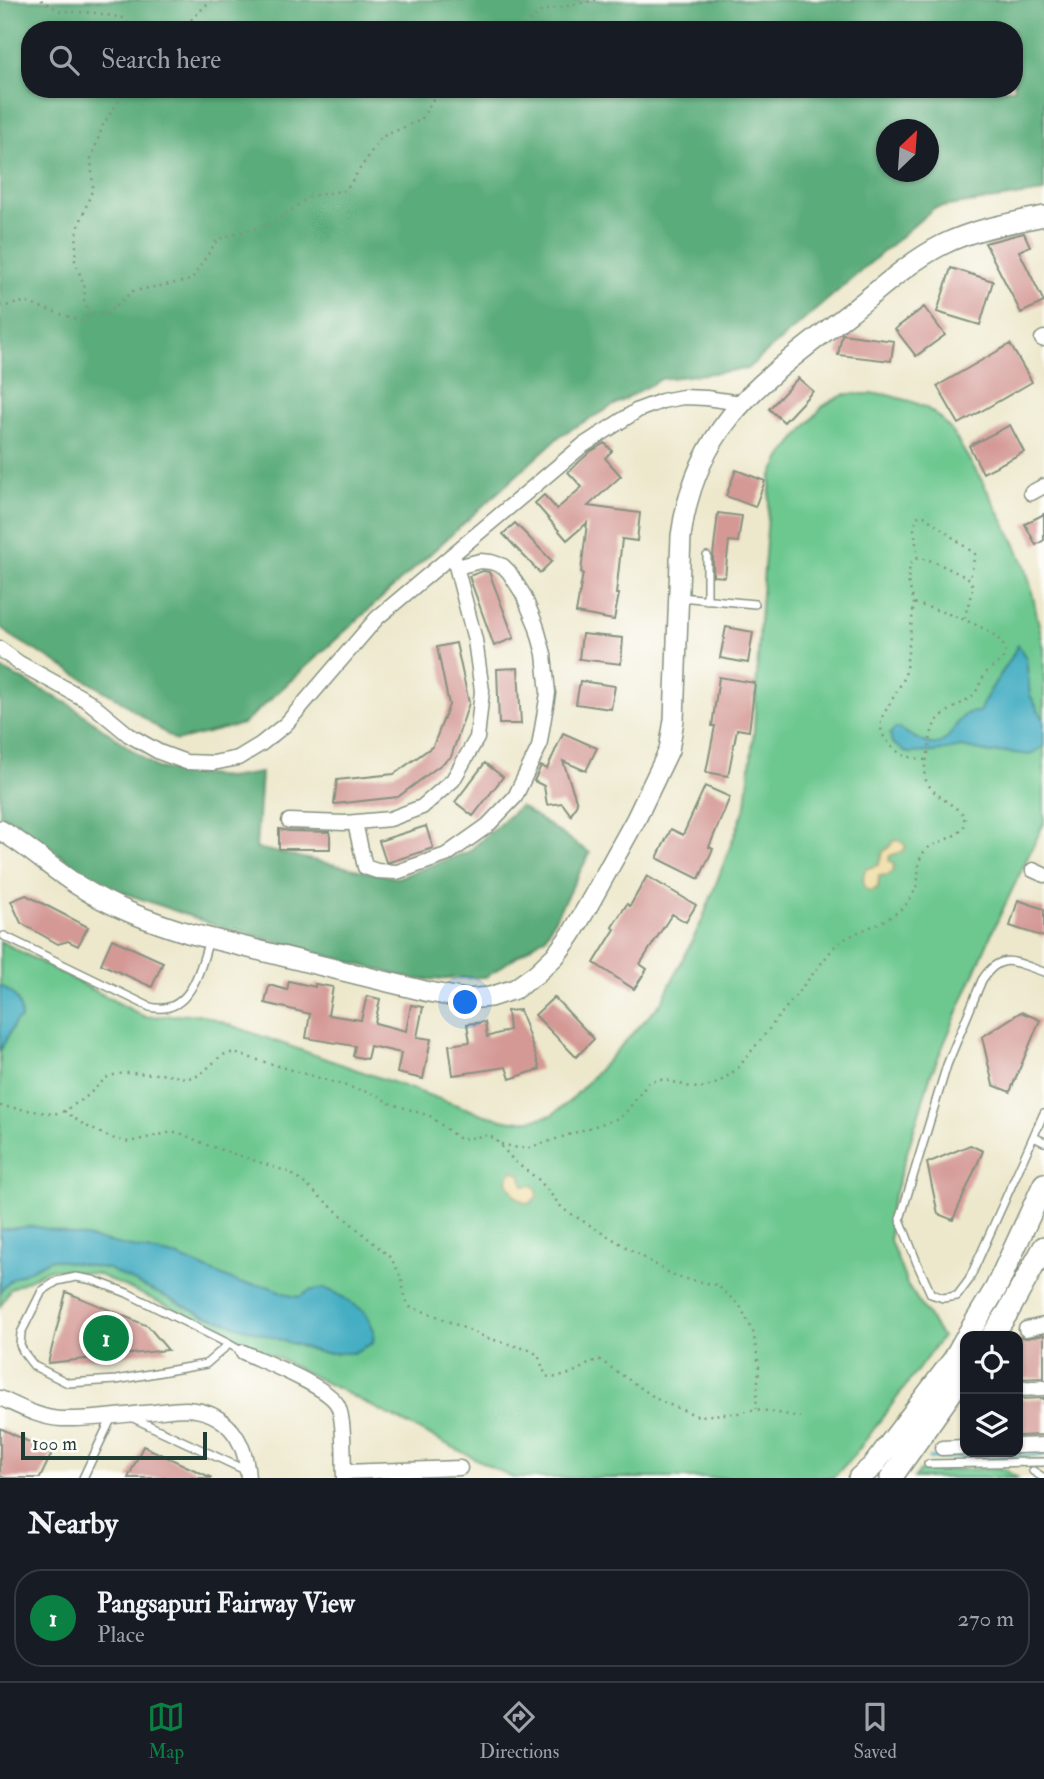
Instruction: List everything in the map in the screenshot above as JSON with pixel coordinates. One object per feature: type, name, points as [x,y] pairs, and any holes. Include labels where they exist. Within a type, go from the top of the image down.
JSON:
[{"type":"main road","points":[[0,830],[109,904],[149,921],[209,939],[466,999],[490,997],[514,989],[536,974],[555,956],[571,935],[636,819],[668,750],[674,720],[684,514],[709,447],[724,423],[741,403],[792,358],[911,264],[942,245],[970,234],[1044,216]]},
{"type":"main road","points":[[970,1331],[996,1288],[1044,1184]]},
{"type":"main road","points":[[996,1331],[1009,1312],[1044,1247]]},
{"type":"main road","points":[[859,1478],[873,1466],[960,1348]]},
{"type":"main road","points":[[891,1478],[960,1380]]},
{"type":"street","points":[[0,649],[19,663],[88,701],[129,734],[159,752],[186,762],[213,763],[238,758],[286,724],[377,618],[455,561],[582,446],[638,410],[662,401],[683,397],[741,403]]},
{"type":"street","points":[[289,821],[355,823],[390,819],[422,807],[453,780],[477,738],[482,691],[475,640],[455,561]]},
{"type":"street","points":[[355,823],[365,867],[397,872],[446,855],[487,825],[515,797],[539,747],[548,693],[544,654],[537,625],[523,594],[502,566],[492,562],[455,561]]},
{"type":"street","points":[[1026,1329],[1044,1325]]},
{"type":"street","points":[[243,1352],[322,1390],[336,1402],[340,1409],[344,1475],[460,1468]]},
{"type":"street","points":[[1023,1389],[1044,1388]]},
{"type":"street","points":[[0,1398],[40,1415],[58,1419],[184,1409],[198,1411],[231,1427],[244,1452],[248,1475]]},
{"type":"street","points":[[1023,1446],[1044,1445]]},
{"type":"street","points":[[942,1448],[960,1447]]},
{"type":"lane","points":[[707,556],[707,600]]},
{"type":"lane","points":[[679,597],[755,604]]},
{"type":"lane","points":[[4,936],[159,1009],[167,1009],[177,1004],[191,990],[209,939]]},
{"type":"lane","points":[[1044,972],[1006,960],[988,970],[947,1065],[900,1219],[931,1294],[943,1298],[957,1296],[969,1280],[1044,1114]]},
{"type":"lane","points":[[1034,1137],[1044,1142]]},
{"type":"lane","points":[[229,1344],[206,1364],[116,1380],[68,1383],[34,1366],[20,1345],[21,1332],[42,1291],[57,1281],[76,1277],[93,1280],[127,1293],[229,1344],[243,1352]]},
{"type":"lane","points":[[83,1478],[120,1416],[248,1475]]},
{"type":"lane","points":[[928,1464],[1044,1462]]},
{"type":"lane","points":[[1033,1471],[1044,1478]]},
{"type":"path","points":[[41,0],[60,11],[96,13],[123,18],[126,21]]},
{"type":"path","points":[[190,21],[211,0]]},
{"type":"path","points":[[529,21],[542,11],[596,0]]},
{"type":"path","points":[[90,314],[84,302],[85,288],[75,261],[78,231],[93,188],[91,159],[103,125],[120,98]]},
{"type":"path","points":[[0,307],[24,302],[82,321],[90,314],[105,315],[133,291],[191,279],[218,239],[273,223],[311,195],[346,190],[381,137],[421,120],[434,98]]},
{"type":"path","points":[[918,558],[914,529],[920,515],[975,554],[970,579],[973,587],[964,620]]},
{"type":"path","points":[[926,761],[905,757],[894,749],[884,737],[880,726],[882,717],[905,677],[914,603],[908,581],[910,564],[918,558],[933,561],[970,579]]},
{"type":"path","points":[[501,1144],[529,1148],[619,1118],[653,1080],[692,1088],[708,1087],[725,1078],[738,1068],[835,946],[845,938],[884,920],[907,903],[916,887],[921,856],[929,848],[961,832],[965,826],[964,815],[941,798],[927,783],[924,774],[933,729],[939,718],[975,693],[987,671],[1002,660],[1005,653],[1004,645],[998,638],[964,620],[914,603]]},
{"type":"path","points":[[0,1106],[54,1115],[86,1097],[106,1078],[114,1075],[124,1073],[195,1077],[221,1056],[234,1052],[377,1095],[389,1103],[430,1116],[458,1138],[488,1135],[501,1144],[515,1162],[539,1180],[563,1209],[659,1269],[676,1277],[718,1285],[740,1306],[754,1331],[759,1366],[756,1409]]},
{"type":"path","points":[[64,1111],[111,1138],[129,1142],[173,1132],[289,1172],[391,1258],[401,1277],[405,1298],[410,1307],[487,1338],[530,1350],[538,1355],[546,1376],[551,1379],[600,1360],[660,1401],[698,1416],[756,1409],[800,1417]]},
{"type":"green space","points":[[0,0],[1044,0],[1044,192],[934,208],[747,369],[661,379],[561,435],[243,724],[176,741],[121,701],[11,636],[0,626]]},
{"type":"green space","points":[[846,394],[884,394],[925,407],[939,417],[951,430],[981,479],[1015,543],[1031,587],[1044,649],[1044,823],[993,930],[931,1074],[890,1208],[890,1240],[907,1284],[942,1337],[856,1453],[833,1478],[513,1478],[244,1341],[97,1274],[50,1269],[10,1289],[0,1307],[0,941],[145,1017],[199,1014],[485,1115],[511,1121],[552,1115],[571,1100],[661,1003],[701,923],[746,805],[754,730],[771,477],[782,456],[822,407]]},
{"type":"green space","points":[[0,668],[69,704],[157,768],[228,778],[261,773],[256,848],[397,878],[468,852],[520,806],[590,853],[545,937],[486,977],[416,980],[218,926],[99,884],[17,823],[0,815]]},
{"type":"green space","points":[[1002,1468],[1018,1478],[914,1478],[920,1471]]},
{"type":"sand","points":[[897,840],[906,847],[890,856],[889,860],[894,865],[893,871],[879,876],[878,888],[869,891],[863,881],[866,869],[878,865],[883,852]]},
{"type":"sand","points":[[513,1171],[520,1174],[524,1186],[533,1185],[537,1191],[537,1197],[529,1204],[518,1198],[507,1181]]},
{"type":"water","points":[[1018,645],[1026,658],[1030,695],[1044,720],[1044,746],[1030,755],[990,753],[962,747],[907,753],[892,743],[890,734],[895,728],[926,743],[938,744],[943,741],[963,716],[979,712]]},
{"type":"water","points":[[0,985],[16,998],[21,1019],[16,1021],[0,1051]]},
{"type":"water","points":[[33,1226],[179,1257],[239,1283],[267,1286],[292,1296],[299,1297],[309,1291],[324,1288],[364,1311],[374,1330],[373,1343],[353,1353],[321,1353],[201,1314],[108,1269],[51,1259],[12,1279],[0,1291],[0,1230]]},
{"type":"building","points":[[1024,233],[1030,246],[1019,251],[1044,302],[1021,313],[985,243]]},
{"type":"building","points":[[951,268],[993,281],[980,325],[937,312]]},
{"type":"building","points":[[924,307],[945,335],[916,356],[895,329]]},
{"type":"building","points":[[842,334],[894,341],[891,361],[838,355]]},
{"type":"building","points":[[1010,344],[1032,382],[959,424],[937,386]]},
{"type":"building","points":[[798,378],[813,391],[784,422],[769,409]]},
{"type":"building","points":[[1010,425],[1024,452],[983,473],[969,446]]},
{"type":"building","points":[[605,443],[612,451],[605,458],[621,476],[588,506],[640,513],[637,541],[622,539],[616,594],[619,594],[614,620],[576,613],[587,523],[567,540],[535,503],[544,495],[557,509],[582,487],[568,472],[590,452]]},
{"type":"building","points":[[736,470],[765,481],[755,507],[726,496]]},
{"type":"building","points":[[718,513],[742,516],[738,542],[729,541],[725,577],[713,576]]},
{"type":"building","points":[[1044,514],[1044,540],[1036,545],[1025,524]]},
{"type":"building","points":[[515,523],[552,561],[540,573],[503,534]]},
{"type":"building","points":[[483,571],[489,572],[514,638],[494,646],[469,576]]},
{"type":"building","points":[[726,627],[753,632],[748,663],[720,658]]},
{"type":"building","points":[[582,634],[623,638],[621,664],[579,659]]},
{"type":"building","points":[[456,643],[469,703],[451,757],[398,797],[334,804],[337,780],[394,774],[433,746],[449,705],[437,647]]},
{"type":"building","points":[[518,668],[521,724],[499,724],[497,669]]},
{"type":"building","points":[[719,677],[755,683],[749,731],[737,729],[728,776],[706,772],[715,726],[712,726]]},
{"type":"building","points":[[580,681],[615,686],[611,709],[576,704]]},
{"type":"building","points":[[563,733],[597,748],[586,771],[563,761],[577,803],[571,815],[562,803],[547,805],[544,786],[534,781],[541,766],[547,769]]},
{"type":"building","points":[[485,763],[503,777],[473,816],[455,802]]},
{"type":"building","points":[[705,786],[730,797],[709,847],[713,849],[699,879],[657,858],[671,829],[683,835]]},
{"type":"building","points":[[426,826],[433,848],[386,862],[379,841]]},
{"type":"building","points":[[279,829],[330,832],[330,849],[279,849]]},
{"type":"building","points":[[647,876],[696,905],[686,922],[672,914],[640,964],[647,969],[634,989],[594,963],[615,929],[612,927],[627,904],[630,906]]},
{"type":"building","points":[[26,895],[88,927],[78,946],[68,941],[58,944],[21,923],[11,901]]},
{"type":"building","points":[[1018,900],[1044,909],[1044,937],[1010,926]]},
{"type":"building","points":[[112,939],[163,962],[152,987],[101,964]]},
{"type":"building","points":[[289,981],[315,987],[315,984],[333,987],[328,1015],[361,1020],[367,996],[380,999],[375,1023],[406,1031],[411,1005],[423,1007],[417,1037],[431,1039],[423,1079],[397,1073],[401,1053],[370,1046],[367,1059],[353,1056],[355,1046],[306,1038],[310,1014],[265,1003],[269,985],[287,990]]},
{"type":"building","points":[[554,997],[594,1039],[576,1057],[535,1015]]},
{"type":"building","points":[[520,1010],[540,1069],[510,1079],[506,1067],[453,1075],[449,1045],[470,1042],[467,1024],[485,1022],[487,1037],[509,1030],[507,1011]]},
{"type":"building","points":[[1021,1012],[1040,1020],[1010,1092],[993,1085],[982,1037]]},
{"type":"building","points":[[970,1145],[983,1151],[953,1220],[938,1214],[927,1163]]},
{"type":"building","points":[[66,1292],[148,1326],[168,1350],[48,1363]]},
{"type":"building","points":[[1044,1335],[1044,1378],[1023,1379],[1023,1338]]},
{"type":"building","points":[[1044,1398],[1044,1435],[1023,1436],[1023,1399]]},
{"type":"building","points":[[0,1428],[52,1453],[40,1478],[0,1476]]},
{"type":"building","points":[[143,1446],[212,1478],[128,1478]]},
{"type":"waterway","points":[[929,1458],[1044,1455]]},
{"type":"place","name":"Pangsapuri Fairway View","points":[[106,1338]]}]
